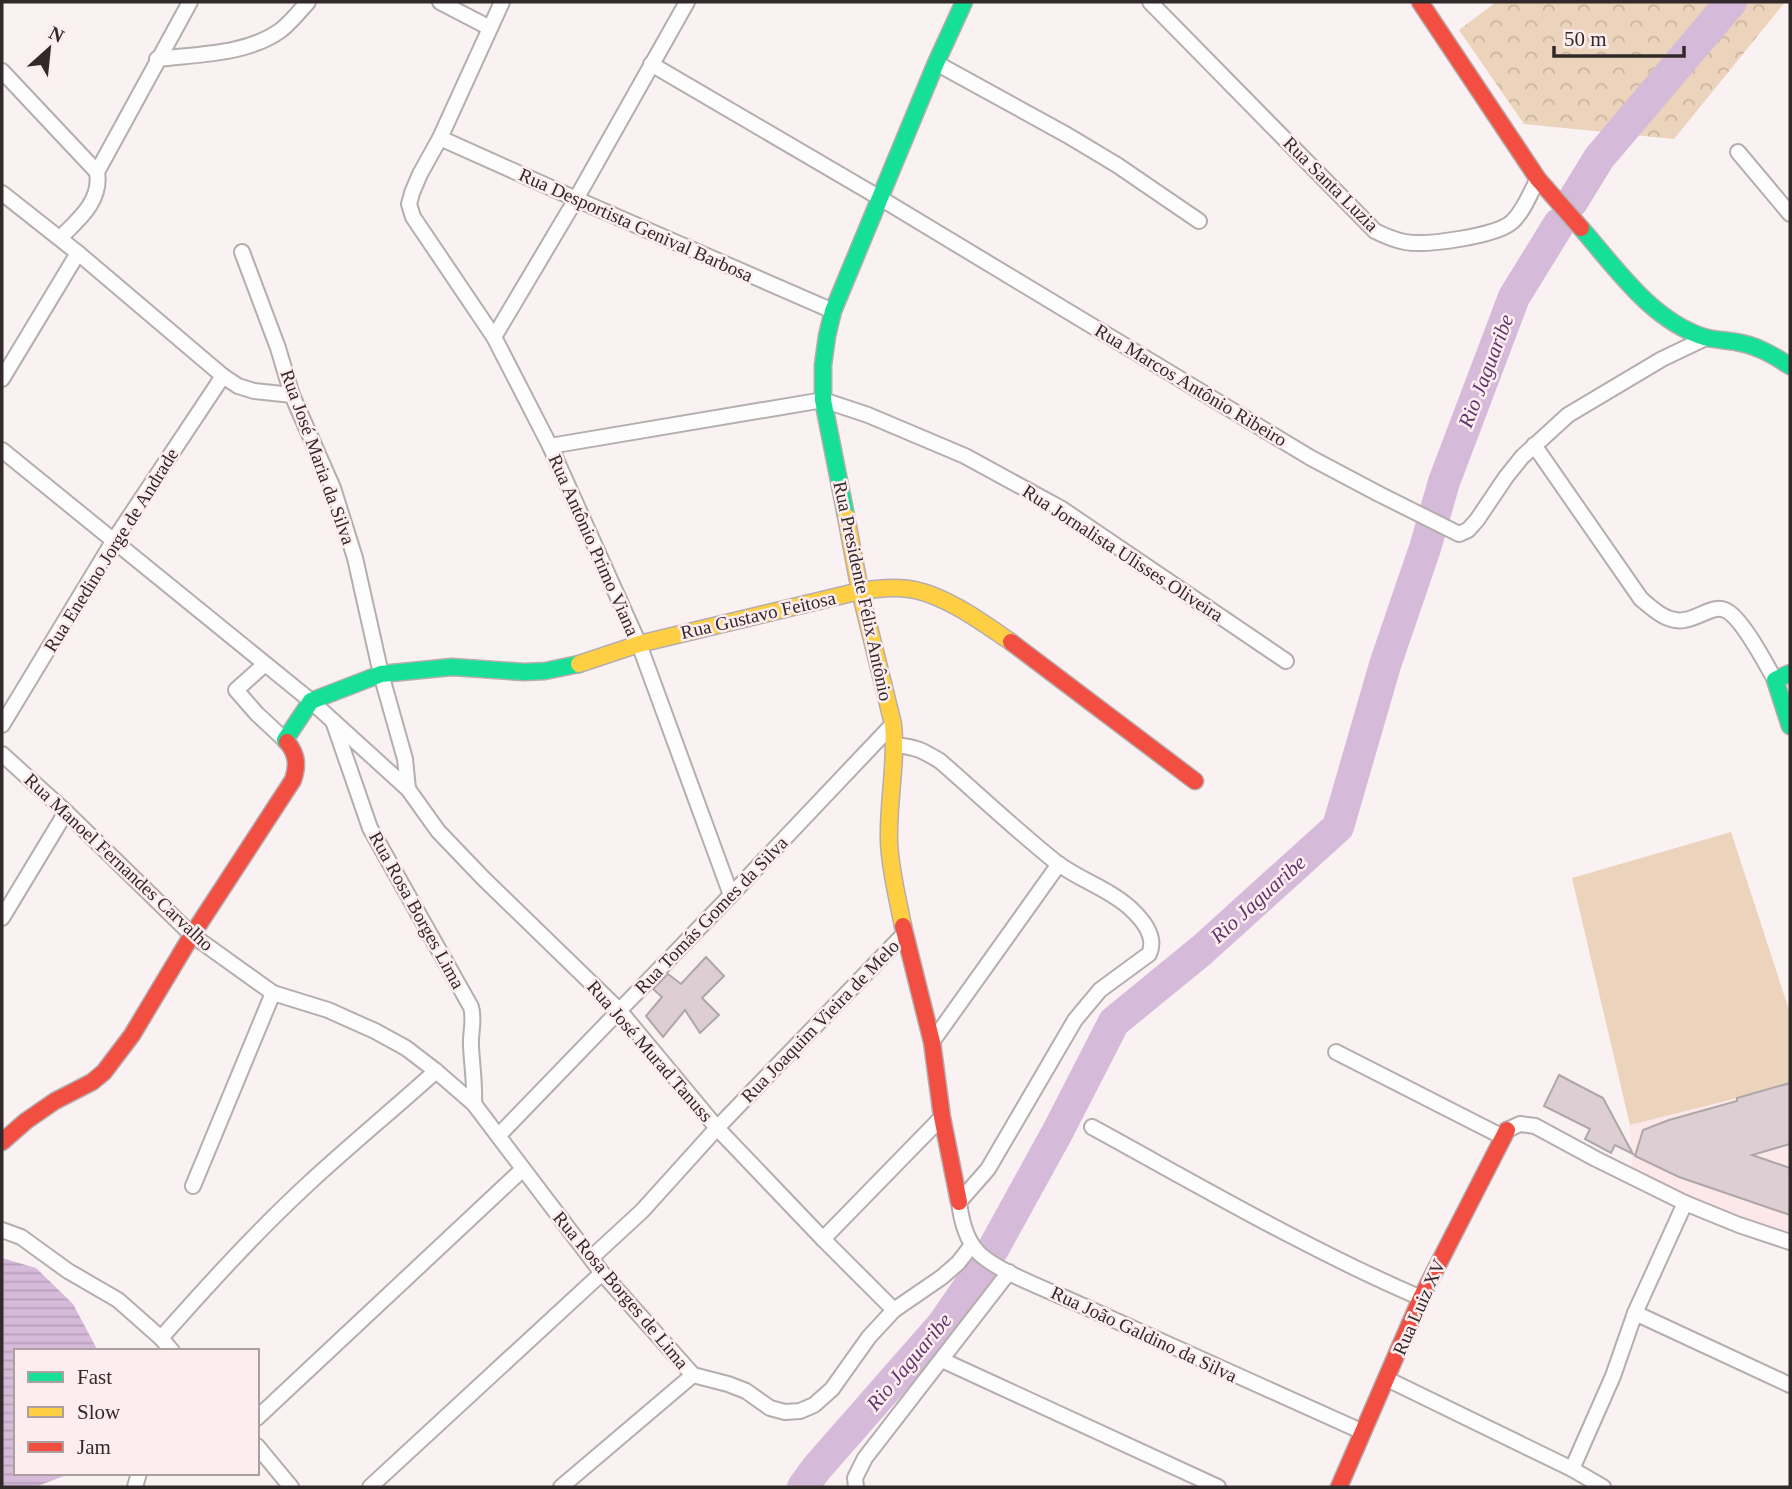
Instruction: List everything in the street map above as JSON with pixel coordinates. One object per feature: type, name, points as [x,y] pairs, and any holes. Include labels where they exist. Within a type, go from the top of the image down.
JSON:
[{"type":"street","points":[[60,238],[92,203],[98,185],[97,172],[190,2]]},
{"type":"street","points":[[157,59],[231,50],[260,42],[282,30],[307,2]]},
{"type":"street","points":[[440,2],[490,27]]},
{"type":"street","points":[[440,138],[502,2]]},
{"type":"street","points":[[494,337],[576,199],[687,2]]},
{"type":"street","name":"Rua Presidente Félix Antônio","points":[[959,1202],[942,1117],[932,1042],[904,934],[889,844],[895,745],[893,724],[860,591],[822,400],[823,365],[833,311],[964,2]]},
{"type":"street","name":"Rua Santa Luzia","points":[[1150,2],[1375,231],[1388,238],[1407,243],[1438,243],[1501,228],[1516,217],[1538,179]]},
{"type":"street","points":[[1420,2],[1538,179],[1661,315],[1706,338],[1740,342],[1766,351],[1790,366]]},
{"type":"street","points":[[936,63],[1117,165],[1199,221]]},
{"type":"street","name":"Rua Marcos Antônio Ribeiro","points":[[652,64],[1311,458],[1459,534],[1468,530],[1477,520],[1522,457],[1568,415],[1662,359],[1706,338]]},
{"type":"street","points":[[2,71],[97,172]]},
{"type":"street","name":"Rua Desportista Genival Barbosa","points":[[440,138],[833,311]]},
{"type":"street","name":"Rua Antônio Primo Viana","points":[[440,138],[412,193],[409,204],[413,217],[494,337],[550,446],[639,644],[731,895]]},
{"type":"street","points":[[1738,152],[1790,214]]},
{"type":"street","points":[[2,193],[60,238],[223,376],[254,391],[292,395]]},
{"type":"street","name":"Rua José Maria da Silva","points":[[242,252],[278,348],[292,395],[333,488],[355,558],[381,674],[405,759],[408,789]]},
{"type":"street","points":[[2,379],[78,253]]},
{"type":"street","name":"Rua Enedino Jorge de Andrade","points":[[2,725],[114,540],[223,376]]},
{"type":"street","name":"Rua Jornalista Ulisses Oliveira","points":[[550,446],[822,400],[868,415],[965,456],[1062,509],[1286,661]]},
{"type":"street","points":[[1534,444],[1641,599],[1662,616],[1675,621],[1721,609],[1728,611],[1735,618],[1774,680],[1790,726]]},
{"type":"street","name":"Rua José Murad Tanuss","points":[[2,450],[311,701],[408,789],[438,831],[619,1010],[717,1128],[894,1310]]},
{"type":"street","name":"Rua Gustavo Feitosa","points":[[311,701],[381,674],[452,667],[545,671],[580,664],[639,644],[860,591],[912,589],[933,595],[977,619],[1024,651],[1195,781]]},
{"type":"street","points":[[2,1142],[26,1121],[104,1072],[147,1012],[192,935],[293,780],[297,767],[292,747],[236,690],[265,664]]},
{"type":"street","points":[[1774,680],[1790,673]]},
{"type":"street","points":[[285,740],[311,701]]},
{"type":"street","name":"Rua Rosa Borges Lima","points":[[332,720],[370,828],[471,1006],[474,1104]]},
{"type":"street","name":"Rua Tomás Gomes da Silva","points":[[499,1135],[893,724]]},
{"type":"street","points":[[895,745],[914,746],[940,761],[1059,864],[1130,908],[1149,934],[1152,948],[1149,954],[1100,990],[1074,1020],[988,1168],[959,1202],[975,1249]]},
{"type":"street","name":"Rua Manoel Fernandes Carvalho","points":[[2,754],[66,812],[192,935],[273,993]]},
{"type":"street","points":[[2,918],[66,812]]},
{"type":"street","points":[[932,1042],[1059,864]]},
{"type":"street","name":"Rua Joaquim Vieira de Melo","points":[[591,1258],[642,1211],[717,1128],[904,934]]},
{"type":"street","points":[[193,1186],[273,993]]},
{"type":"street","name":"Rua Rosa Borges de Lima","points":[[273,993],[328,1010],[375,1031],[406,1048],[436,1071],[474,1104],[602,1273],[693,1375],[746,1391],[770,1408],[800,1412],[814,1405],[832,1390],[869,1337],[894,1310],[942,1277],[975,1249]]},
{"type":"street","points":[[1336,1052],[1505,1134],[1520,1124],[1535,1126],[1685,1203],[1790,1242]]},
{"type":"street","points":[[161,1338],[225,1265],[271,1219],[436,1071]]},
{"type":"street","points":[[823,1239],[942,1117]]},
{"type":"street","points":[[1092,1127],[1294,1239],[1421,1298]]},
{"type":"street","name":"Rua Luiz XV","points":[[1339,1487],[1421,1298],[1505,1134]]},
{"type":"street","points":[[259,1416],[523,1169]]},
{"type":"street","points":[[1572,1469],[1613,1376],[1635,1313],[1685,1203]]},
{"type":"street","points":[[2,1230],[21,1237],[68,1271],[118,1300],[170,1349]]},
{"type":"street","name":"Rua João Galdino da Silva","points":[[975,1249],[1004,1270],[1363,1432]]},
{"type":"street","points":[[856,1487],[855,1478],[865,1458],[942,1360],[1004,1270]]},
{"type":"street","points":[[370,1487],[602,1273]]},
{"type":"street","points":[[1635,1313],[1790,1385]]},
{"type":"street","points":[[942,1360],[1218,1487]]},
{"type":"street","points":[[561,1487],[693,1375]]},
{"type":"street","points":[[1387,1379],[1572,1469],[1603,1487]]},
{"type":"street","points":[[259,1448],[291,1487]]},
{"type":"shaded area","points":[[1790,1083],[1790,1244],[1633,1178],[1630,1125]]},
{"type":"shaded area","points":[[2,1258],[36,1268],[73,1304],[97,1349],[14,1349],[14,1475],[67,1475],[35,1487],[2,1487]]},
{"type":"green space","points":[[1496,2],[1785,2],[1674,139],[1524,124],[1459,30]]},
{"type":"green space","points":[[1731,832],[1790,1013],[1790,1083],[1630,1125],[1572,878]]},
{"type":"building","points":[[706,957],[724,976],[702,998],[719,1015],[700,1033],[685,1010],[663,1037],[646,1016],[662,997],[653,989],[668,974],[681,984]]},
{"type":"building","points":[[1559,1075],[1603,1098],[1633,1154],[1615,1145],[1611,1153],[1585,1139],[1590,1129],[1544,1106]]},
{"type":"building","points":[[1790,1083],[1790,1144],[1752,1155],[1790,1168],[1790,1215],[1679,1177],[1635,1156],[1643,1130]]},
{"type":"waterway","name":"Rio Jaguaribe","points":[[1572,202],[1599,158],[1731,2]]},
{"type":"waterway","name":"Rio Jaguaribe","points":[[803,1487],[943,1324],[987,1260],[1114,1022],[1202,950],[1338,827],[1385,665],[1425,548],[1444,482],[1514,297],[1559,224]]},
{"type":"traffic: fast","points":[[846,516],[823,400],[823,365],[827,336],[833,311],[964,2]]},
{"type":"traffic: fast","points":[[1581,228],[1621,276],[1667,318],[1704,337],[1757,348],[1790,366]]},
{"type":"traffic: fast","points":[[287,742],[285,740],[311,701],[381,674],[452,667],[545,671],[579,664]]},
{"type":"traffic: fast","points":[[1790,673],[1775,680],[1790,726]]},
{"type":"traffic: slow","points":[[846,516],[860,591],[893,724],[889,849],[903,926]]},
{"type":"traffic: slow","points":[[579,664],[639,644],[860,591],[888,588],[915,590],[940,598],[965,611],[1011,642]]},
{"type":"traffic: jam","points":[[1420,2],[1538,179],[1581,228]]},
{"type":"traffic: jam","points":[[1011,642],[1195,781]]},
{"type":"traffic: jam","points":[[2,1142],[55,1101],[92,1082],[104,1072],[132,1035],[192,935],[293,780],[296,760],[287,742]]},
{"type":"traffic: jam","points":[[903,926],[932,1042],[942,1117],[959,1202]]},
{"type":"traffic: jam","points":[[1339,1487],[1421,1298],[1507,1130]]}]
